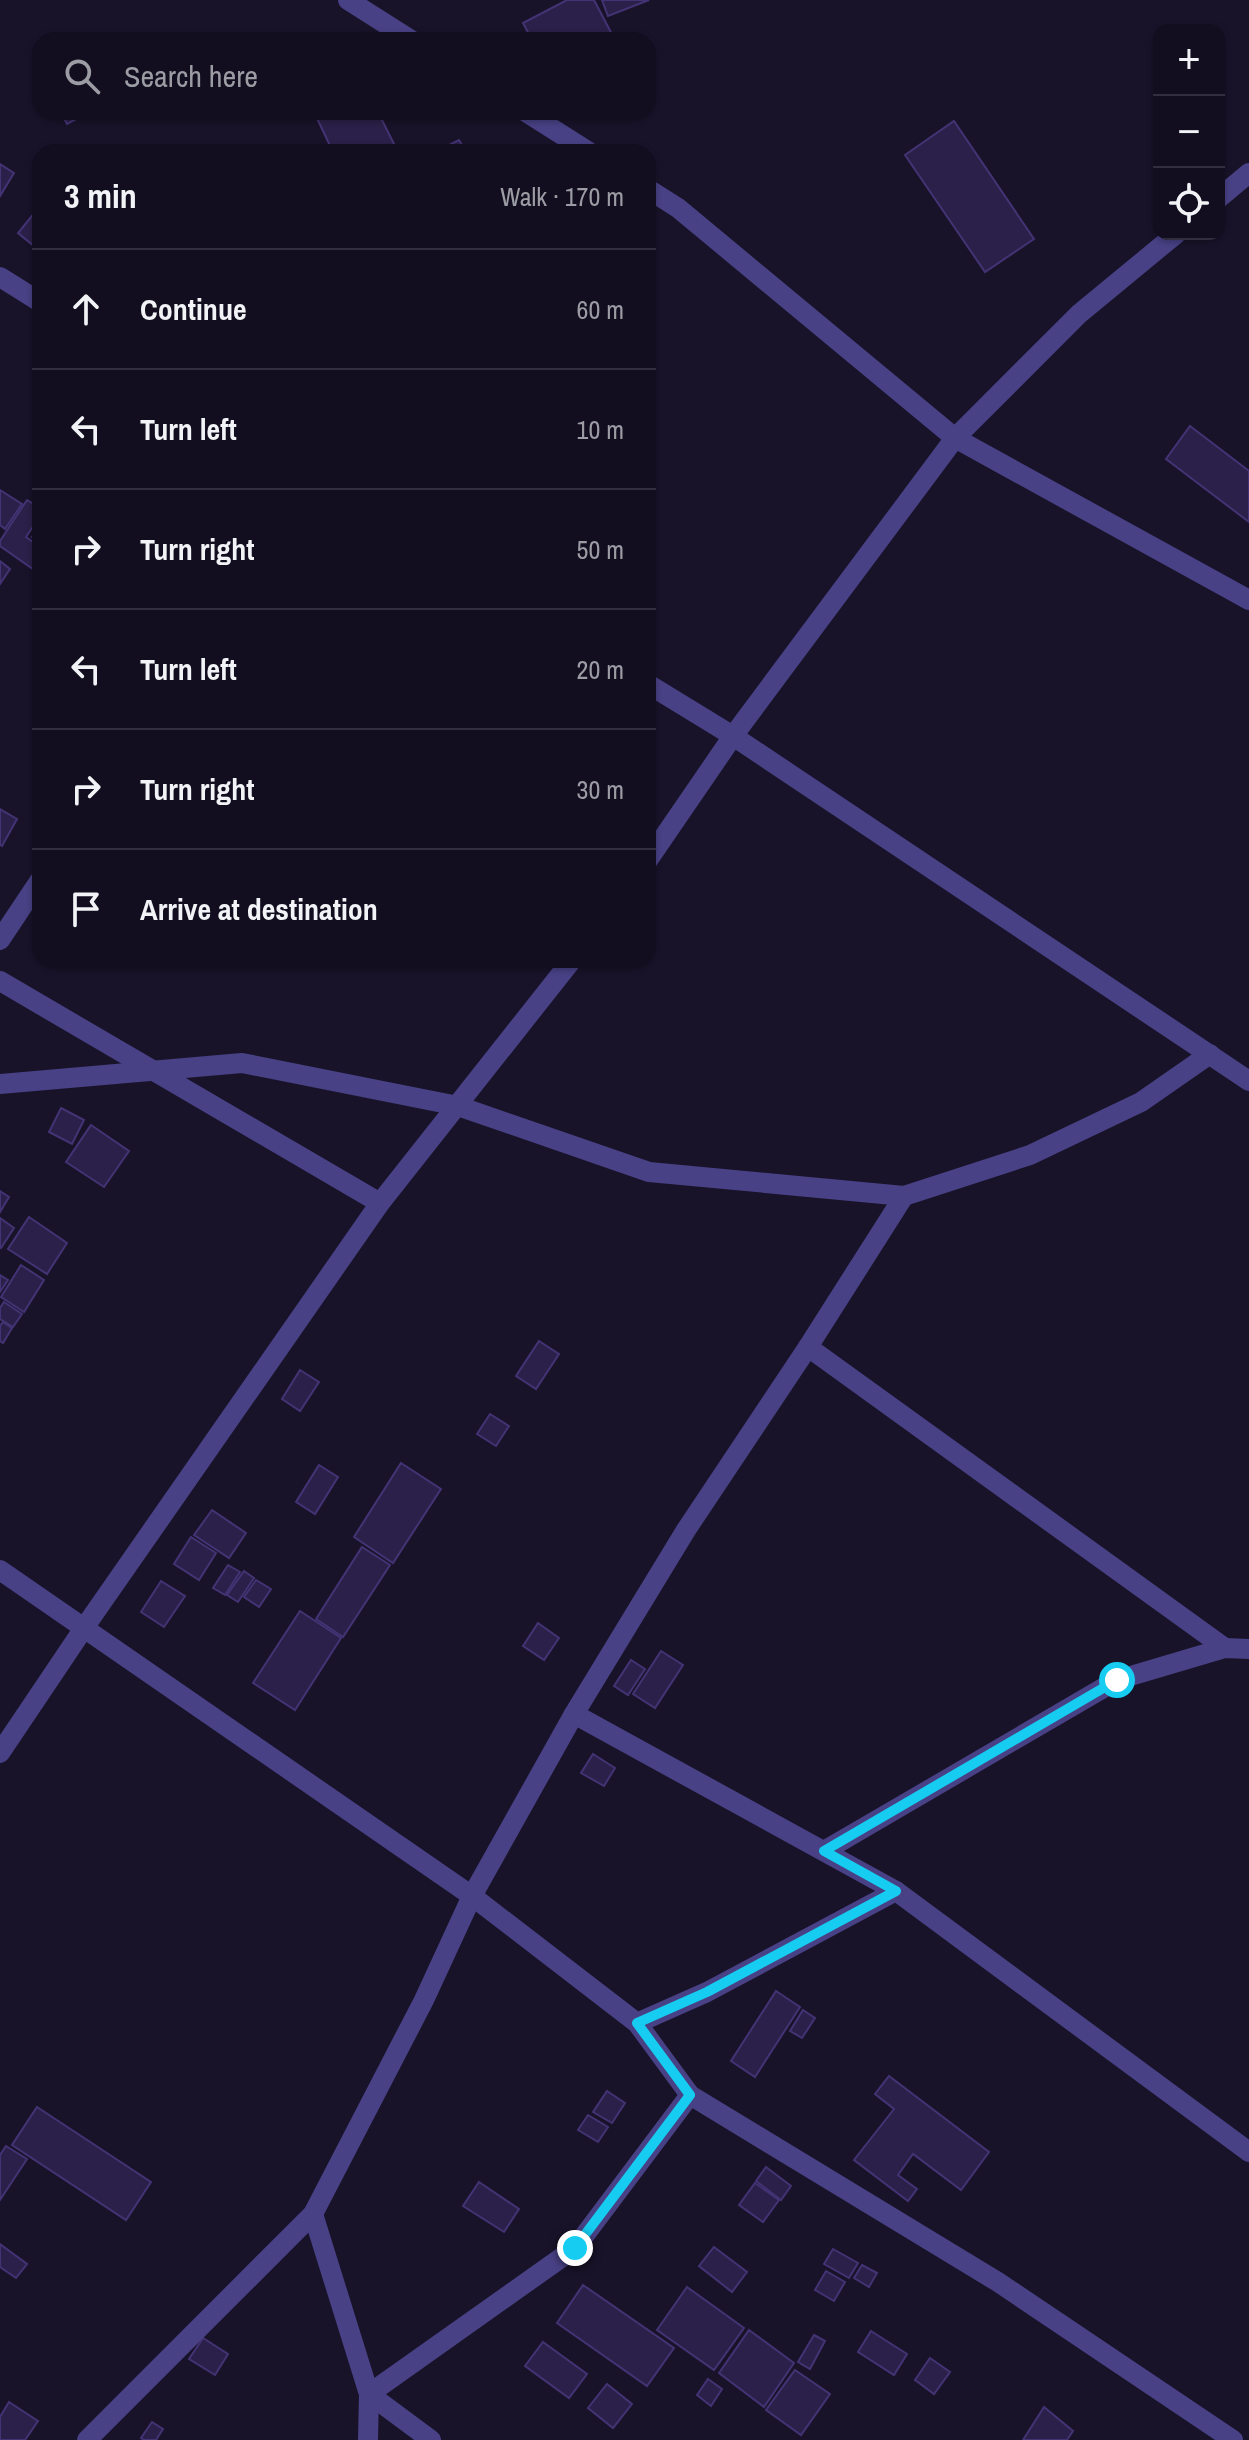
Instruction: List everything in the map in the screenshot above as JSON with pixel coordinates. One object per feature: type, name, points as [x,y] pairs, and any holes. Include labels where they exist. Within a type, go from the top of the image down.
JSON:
[{"type":"street","points":[[348,0],[398,32]]},
{"type":"street","points":[[539,120],[576,144]]},
{"type":"street","points":[[1225,193],[1249,173]]},
{"type":"street","points":[[656,194],[678,208],[955,438],[1249,600]]},
{"type":"street","points":[[656,848],[733,736],[955,438],[1079,314],[1169,240]]},
{"type":"street","points":[[0,277],[32,297]]},
{"type":"street","points":[[656,689],[733,736],[1249,1081]]},
{"type":"street","points":[[0,940],[32,892]]},
{"type":"street","points":[[0,1753],[380,1203],[566,968]]},
{"type":"street","points":[[0,981],[380,1203]]},
{"type":"street","points":[[0,1084],[242,1063],[458,1106],[649,1172],[904,1196],[1030,1155],[1141,1102],[1210,1054]]},
{"type":"street","points":[[87,2440],[313,2214],[424,2000],[472,1896],[574,1714],[686,1530],[904,1196]]},
{"type":"street","points":[[808,1347],[1225,1648]]},
{"type":"street","points":[[0,1570],[472,1896],[637,2023],[690,2095],[998,2282],[1233,2440]]},
{"type":"street","points":[[824,1851],[1117,1680],[1225,1648],[1249,1649]]},
{"type":"street","points":[[574,1714],[896,1891],[1249,2152]]},
{"type":"street","points":[[637,2023],[707,1992],[896,1891]]},
{"type":"street","points":[[369,2394],[575,2248],[690,2095]]},
{"type":"street","points":[[313,2214],[369,2394],[368,2440]]},
{"type":"street","points":[[369,2394],[431,2440]]},
{"type":"building","points":[[567,0],[594,0],[611,32],[528,32],[523,23]]},
{"type":"building","points":[[602,0],[649,0],[608,16]]},
{"type":"building","points":[[318,120],[382,120],[394,144],[329,144]]},
{"type":"building","points":[[954,121],[1034,239],[985,272],[905,155]]},
{"type":"building","points":[[0,164],[14,173],[0,196]]},
{"type":"building","points":[[32,216],[32,244],[18,233]]},
{"type":"building","points":[[1190,426],[1249,471],[1249,522],[1166,459]]},
{"type":"building","points":[[0,490],[22,504],[5,529],[0,525]]},
{"type":"building","points":[[27,500],[32,503],[32,528],[26,537],[32,541],[32,568],[0,546],[0,541]]},
{"type":"building","points":[[0,561],[10,569],[0,584]]},
{"type":"building","points":[[0,809],[17,819],[2,846],[0,845]]},
{"type":"building","points":[[61,1108],[84,1120],[72,1144],[49,1132]]},
{"type":"building","points":[[91,1125],[129,1151],[104,1187],[66,1162]]},
{"type":"building","points":[[0,1191],[9,1197],[0,1212]]},
{"type":"building","points":[[29,1217],[67,1243],[47,1274],[8,1249]]},
{"type":"building","points":[[0,1218],[14,1228],[1,1248],[0,1247]]},
{"type":"building","points":[[21,1265],[44,1280],[24,1312],[1,1297]]},
{"type":"building","points":[[0,1275],[8,1280],[0,1292]]},
{"type":"building","points":[[4,1302],[22,1314],[13,1327],[0,1319],[0,1308]]},
{"type":"building","points":[[3,1322],[12,1328],[3,1343],[0,1341],[0,1326]]},
{"type":"building","points":[[539,1341],[559,1354],[536,1389],[516,1376]]},
{"type":"building","points":[[300,1370],[319,1382],[300,1411],[282,1399]]},
{"type":"building","points":[[490,1414],[509,1426],[496,1446],[477,1434]]},
{"type":"building","points":[[401,1463],[441,1489],[393,1563],[354,1537]]},
{"type":"building","points":[[319,1465],[338,1477],[315,1514],[296,1502]]},
{"type":"building","points":[[212,1510],[246,1533],[229,1558],[194,1535]]},
{"type":"building","points":[[191,1537],[216,1553],[199,1580],[174,1564]]},
{"type":"building","points":[[362,1547],[390,1565],[343,1637],[316,1619]]},
{"type":"building","points":[[228,1565],[240,1572],[225,1595],[213,1588]]},
{"type":"building","points":[[244,1571],[254,1578],[238,1602],[227,1595]]},
{"type":"building","points":[[256,1580],[271,1589],[259,1607],[244,1597]]},
{"type":"building","points":[[161,1581],[185,1596],[164,1627],[141,1612]]},
{"type":"building","points":[[300,1611],[341,1638],[295,1710],[253,1683]]},
{"type":"building","points":[[538,1623],[559,1638],[544,1660],[523,1646]]},
{"type":"building","points":[[661,1651],[683,1665],[655,1708],[633,1694]]},
{"type":"building","points":[[631,1660],[645,1669],[628,1695],[614,1686]]},
{"type":"building","points":[[593,1754],[615,1768],[604,1786],[581,1773]]},
{"type":"building","points":[[776,1991],[800,2007],[755,2077],[731,2061]]},
{"type":"building","points":[[803,2010],[815,2018],[802,2038],[790,2031]]},
{"type":"building","points":[[889,2076],[989,2152],[961,2190],[913,2154],[898,2175],[917,2189],[908,2201],[854,2160],[894,2109],[875,2094]]},
{"type":"building","points":[[607,2091],[625,2103],[612,2123],[593,2112]]},
{"type":"building","points":[[37,2107],[151,2182],[126,2220],[12,2145]]},
{"type":"building","points":[[588,2115],[608,2127],[598,2142],[578,2130]]},
{"type":"building","points":[[6,2146],[27,2159],[0,2200],[0,2155]]},
{"type":"building","points":[[766,2167],[791,2186],[781,2200],[756,2181]]},
{"type":"building","points":[[479,2182],[519,2209],[504,2232],[463,2206]]},
{"type":"building","points":[[755,2183],[779,2200],[763,2222],[739,2205]]},
{"type":"building","points":[[0,2244],[27,2264],[16,2278],[0,2267]]},
{"type":"building","points":[[714,2247],[747,2272],[732,2292],[699,2266]]},
{"type":"building","points":[[833,2249],[858,2263],[849,2278],[824,2264]]},
{"type":"building","points":[[862,2265],[877,2273],[869,2287],[854,2278]]},
{"type":"building","points":[[826,2271],[845,2282],[834,2301],[815,2290]]},
{"type":"building","points":[[583,2285],[674,2348],[647,2386],[557,2323]]},
{"type":"building","points":[[687,2287],[744,2328],[714,2370],[657,2330]]},
{"type":"building","points":[[749,2330],[794,2363],[764,2407],[719,2373]]},
{"type":"building","points":[[871,2331],[907,2354],[894,2375],[858,2352]]},
{"type":"building","points":[[814,2335],[825,2341],[810,2369],[798,2362]]},
{"type":"building","points":[[203,2338],[228,2354],[215,2375],[189,2359]]},
{"type":"building","points":[[543,2342],[587,2374],[569,2398],[525,2366]]},
{"type":"building","points":[[930,2358],[950,2372],[934,2394],[915,2380]]},
{"type":"building","points":[[795,2370],[830,2394],[801,2435],[766,2410]]},
{"type":"building","points":[[708,2379],[722,2389],[711,2406],[697,2395]]},
{"type":"building","points":[[607,2384],[632,2404],[613,2428],[588,2408]]},
{"type":"building","points":[[9,2402],[38,2421],[25,2440],[0,2440],[0,2417]]},
{"type":"building","points":[[1044,2407],[1073,2431],[1067,2440],[1023,2440]]},
{"type":"building","points":[[152,2422],[163,2429],[156,2440],[144,2440],[141,2438]]},
{"type":"route","points":[[575,2248],[690,2095],[637,2023],[707,1992],[896,1891],[824,1851],[1117,1680]]}]
